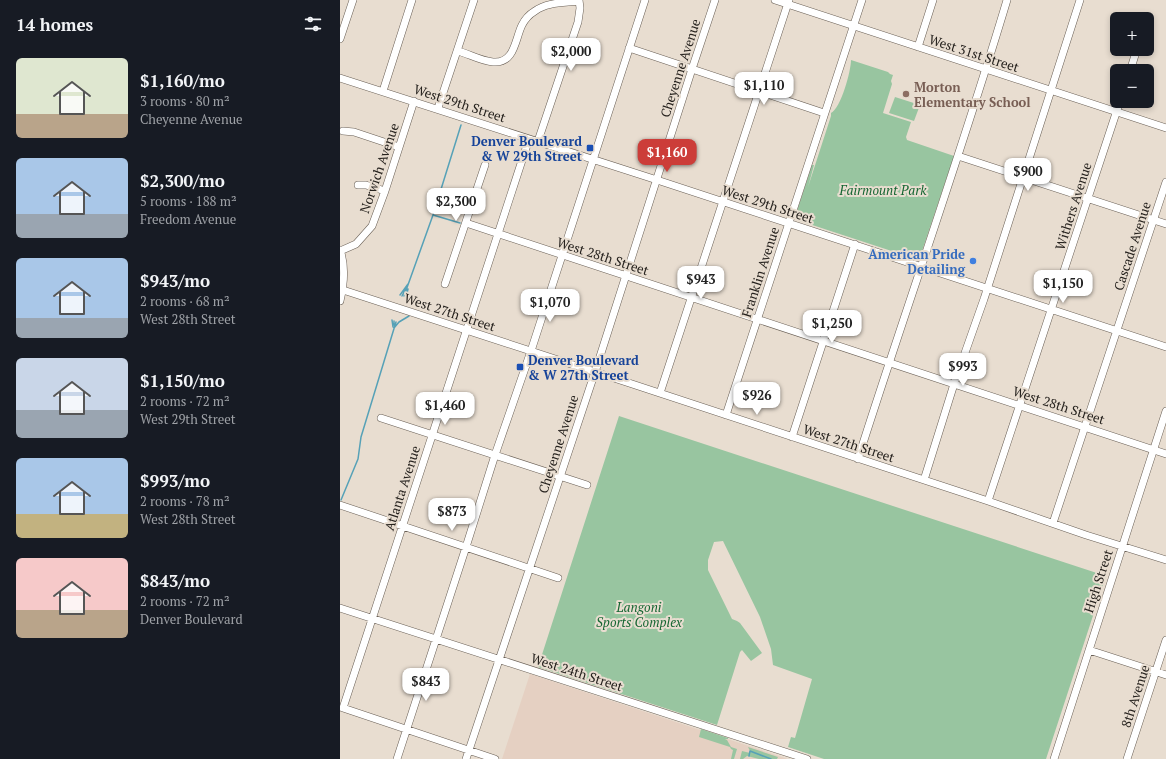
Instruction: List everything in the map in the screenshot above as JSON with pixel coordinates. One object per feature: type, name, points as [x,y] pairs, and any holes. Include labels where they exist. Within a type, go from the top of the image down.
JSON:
[{"type":"street","points":[[340,39],[353,0]]},
{"type":"street","points":[[383,91],[412,0]]},
{"type":"street","points":[[438,108],[474,0]]},
{"type":"street","points":[[397,759],[495,455],[531,351],[645,0]]},
{"type":"street","name":"Cheyenne Avenue","points":[[466,759],[595,372],[692,69],[716,0]]},
{"type":"street","name":"West 31st Street","points":[[775,0],[788,2],[854,26],[1166,128]]},
{"type":"street","name":"Franklin Avenue","points":[[726,415],[862,0]]},
{"type":"street","points":[[918,47],[933,0]]},
{"type":"street","points":[[858,459],[920,266],[986,70],[1007,0]]},
{"type":"street","points":[[924,480],[1080,0]]},
{"type":"street","points":[[458,51],[489,61],[499,62],[505,60],[512,53],[522,25],[530,14],[548,5],[579,1],[578,22],[538,141]]},
{"type":"street","points":[[660,393],[788,2]]},
{"type":"street","points":[[629,48],[824,113]]},
{"type":"street","name":"West 29th Street","points":[[340,78],[438,108],[1166,347]]},
{"type":"street","name":"Norwich Avenue","points":[[340,251],[356,244],[367,233],[375,220],[414,101]]},
{"type":"street","name":"Withers Avenue","points":[[988,501],[1117,108]]},
{"type":"street","points":[[343,131],[354,132],[399,147]]},
{"type":"street","name":"Atlanta Avenue","points":[[407,730],[343,708],[529,139]]},
{"type":"street","points":[[958,156],[1166,224]]},
{"type":"street","points":[[445,284],[485,165]]},
{"type":"street","name":"Cascade Avenue","points":[[1053,523],[1166,182]]},
{"type":"street","points":[[358,185],[366,184],[385,191]]},
{"type":"street","name":"West 28th Street","points":[[466,224],[823,340],[1166,454]]},
{"type":"street","points":[[792,437],[855,244]]},
{"type":"street","points":[[340,251],[344,261],[343,290],[340,301]]},
{"type":"street","name":"West 27th Street","points":[[343,290],[1166,560]]},
{"type":"street","name":"High Street","points":[[1054,759],[1166,411]]},
{"type":"street","points":[[381,418],[587,485]]},
{"type":"street","points":[[340,505],[558,578]]},
{"type":"street","name":"West 24th Street","points":[[340,608],[807,759]]},
{"type":"street","name":"8th Avenue","points":[[1127,759],[1166,640]]},
{"type":"street","points":[[1089,650],[1166,675]]},
{"type":"street","points":[[407,730],[495,758]]},
{"type":"shaded area","points":[[530,674],[788,759],[502,759]]},
{"type":"green space","name":"Fairmount Park","points":[[851,60],[893,75],[891,81],[892,84],[883,113],[911,122],[906,137],[907,140],[954,156],[919,260],[797,220],[797,217],[795,217],[812,165],[814,165],[808,187],[831,113],[835,110],[845,89]]},
{"type":"green space","points":[[895,97],[920,105],[914,121],[889,113]]},
{"type":"green space","name":"Langoni Sports Complex","points":[[619,416],[1106,576],[1046,759],[824,759],[788,747],[791,737],[795,738],[812,679],[773,665],[771,649],[760,617],[723,541],[714,542],[708,560],[708,570],[732,619],[740,623],[762,653],[751,661],[742,650],[740,652],[717,725],[538,667]]},
{"type":"green space","points":[[701,729],[728,738],[725,739],[731,747],[737,749],[734,759],[731,759],[733,750],[730,747],[699,737]]},
{"type":"green space","points":[[748,747],[778,757],[777,759],[759,759],[747,756],[740,759],[742,751],[750,753]]},
{"type":"waterway","points":[[404,296],[433,215],[461,125]]},
{"type":"waterway","points":[[433,215],[460,223]]},
{"type":"waterway","points":[[400,295],[408,284]]},
{"type":"waterway","points":[[402,296],[406,288]]},
{"type":"waterway","points":[[406,297],[408,289]]},
{"type":"waterway","points":[[394,328],[399,322],[409,316]]},
{"type":"waterway","points":[[392,320],[393,327]]},
{"type":"waterway","points":[[341,500],[358,459],[361,437],[396,322]]},
{"type":"waterway","points":[[749,756],[750,751],[771,759]]},
{"type":"place","name":"Morton Elementary School","points":[[906,94]]},
{"type":"place","name":"Denver Boulevard & W 29th Street","points":[[590,148]]},
{"type":"place","name":"American Pride Detailing","points":[[973,261]]},
{"type":"place","name":"Denver Boulevard & W 27th Street","points":[[520,367]]}]
